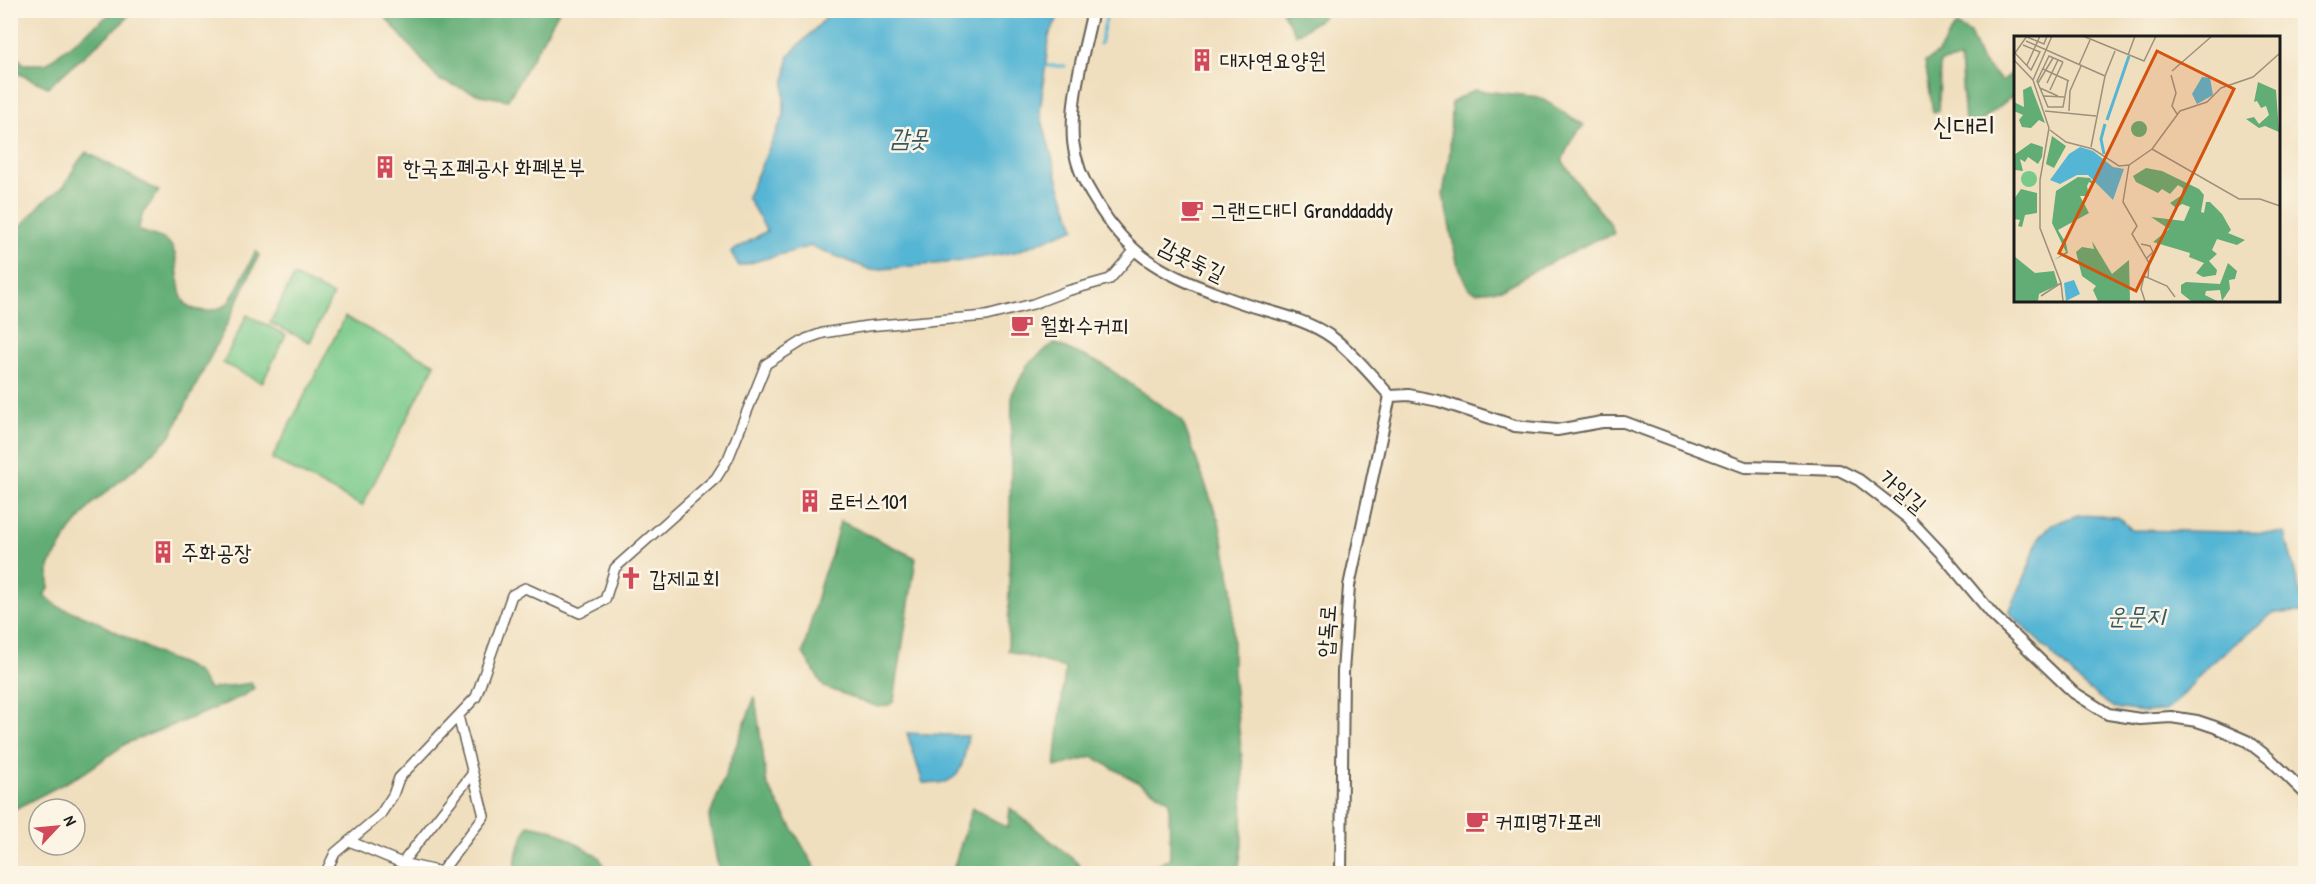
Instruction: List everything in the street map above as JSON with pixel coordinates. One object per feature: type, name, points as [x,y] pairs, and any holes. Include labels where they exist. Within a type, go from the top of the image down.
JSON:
[{"type":"street","name":"감못둑길","points":[[1092,10],[1074,104],[1073,142],[1078,165],[1087,188],[1108,223],[1134,251],[1149,263],[1233,300],[1296,319],[1332,337],[1390,396]]},
{"type":"street","points":[[325,873],[335,854],[380,815],[393,795],[399,778],[476,697],[512,595],[525,588],[580,614],[605,600],[615,568],[716,477],[728,459],[766,364],[806,339],[823,333],[867,326],[986,316],[1033,304],[1067,291],[1110,279],[1134,251]]},
{"type":"street","name":"가일길","points":[[1390,396],[1409,395],[1438,400],[1515,426],[1557,430],[1624,422],[1745,467],[1839,470],[1859,480],[1908,518],[1994,616],[2073,692],[2108,714],[2140,719],[2171,717],[2197,721],[2247,741],[2270,759],[2306,794]]},
{"type":"street","name":"압독로","points":[[1341,873],[1343,672],[1349,586],[1390,396]]},
{"type":"street","points":[[349,841],[402,863],[441,872],[484,816],[458,716]]},
{"type":"street","points":[[402,863],[473,773]]},
{"type":"green space","points":[[114,11],[132,11],[122,23],[48,87],[11,70],[11,51],[24,64],[46,64]]},
{"type":"green space","points":[[380,11],[559,11],[508,100],[480,95],[439,80]]},
{"type":"green space","points":[[1282,11],[1325,11],[1323,17],[1296,35]]},
{"type":"green space","points":[[1956,25],[1970,33],[1982,62],[2002,81],[2014,72],[2014,98],[2011,97],[1966,134],[1960,59],[1940,62],[1939,111],[1933,112],[1925,62],[1938,53]]},
{"type":"green space","points":[[1474,90],[1539,97],[1584,125],[1571,141],[1562,160],[1581,188],[1610,223],[1614,234],[1593,241],[1503,289],[1476,292],[1469,289],[1457,262],[1443,194],[1450,152],[1451,103]]},
{"type":"green space","points":[[86,152],[159,191],[143,213],[138,230],[165,240],[174,250],[181,294],[192,309],[207,311],[227,304],[256,251],[259,255],[171,435],[142,463],[93,503],[70,531],[49,566],[49,589],[44,595],[59,607],[90,618],[162,656],[183,664],[197,672],[209,689],[251,683],[254,688],[245,695],[204,713],[127,743],[84,773],[38,797],[27,797],[27,803],[11,811],[11,237],[43,202],[64,186]]},
{"type":"green space","points":[[294,276],[333,295],[310,342],[270,323]]},
{"type":"green space","points":[[247,315],[286,335],[262,383],[223,363]]},
{"type":"green space","points":[[345,317],[435,364],[362,506],[272,459]]},
{"type":"green space","points":[[1054,343],[1102,364],[1182,420],[1219,522],[1233,587],[1233,673],[1243,768],[1242,844],[1238,873],[1139,873],[1170,859],[1169,800],[1093,757],[1055,767],[1065,668],[1008,651],[1012,394],[1028,364]]},
{"type":"green space","points":[[840,521],[916,558],[894,701],[889,705],[878,707],[824,687],[803,653],[822,578],[831,556]]},
{"type":"green space","points":[[755,696],[767,784],[818,873],[719,873],[709,818]]},
{"type":"green space","points":[[972,808],[1008,828],[1010,808],[1087,873],[952,873]]},
{"type":"green space","points":[[528,825],[554,830],[599,857],[608,873],[514,873],[517,852]]},
{"type":"water","name":"감못","points":[[828,11],[1061,11],[1049,36],[1040,112],[1059,184],[1075,228],[1015,252],[955,262],[871,270],[811,246],[739,266],[731,252],[767,231],[747,197],[784,115],[784,86],[789,55],[824,20]]},
{"type":"water","name":"운문지","points":[[2078,515],[2118,517],[2132,530],[2285,533],[2305,612],[2273,613],[2210,664],[2176,702],[2164,711],[2143,712],[2114,708],[2086,688],[2009,612],[2027,572],[2038,539],[2051,525]]},
{"type":"water","points":[[907,733],[968,736],[958,773],[946,782],[923,783]]},
{"type":"waterway","points":[[1100,44],[1108,10]]},
{"type":"waterway","points":[[1046,66],[1065,66]]},
{"type":"place","name":"대자연요양원","points":[[1202,60]]},
{"type":"place","name":"한국조폐공사 화폐본부","points":[[385,167]]},
{"type":"place","name":"그랜드대디 Granddaddy","points":[[1192,210]]},
{"type":"place","name":"월화수커피","points":[[1022,325]]},
{"type":"place","name":"로터스101","points":[[810,501]]},
{"type":"place","name":"주화공장","points":[[163,552]]},
{"type":"place","name":"갑제교회","points":[[631,578]]},
{"type":"place","name":"커피명가포레","points":[[1477,821]]},
{"type":"district","name":"신대리","points":[[1964,126]]}]
